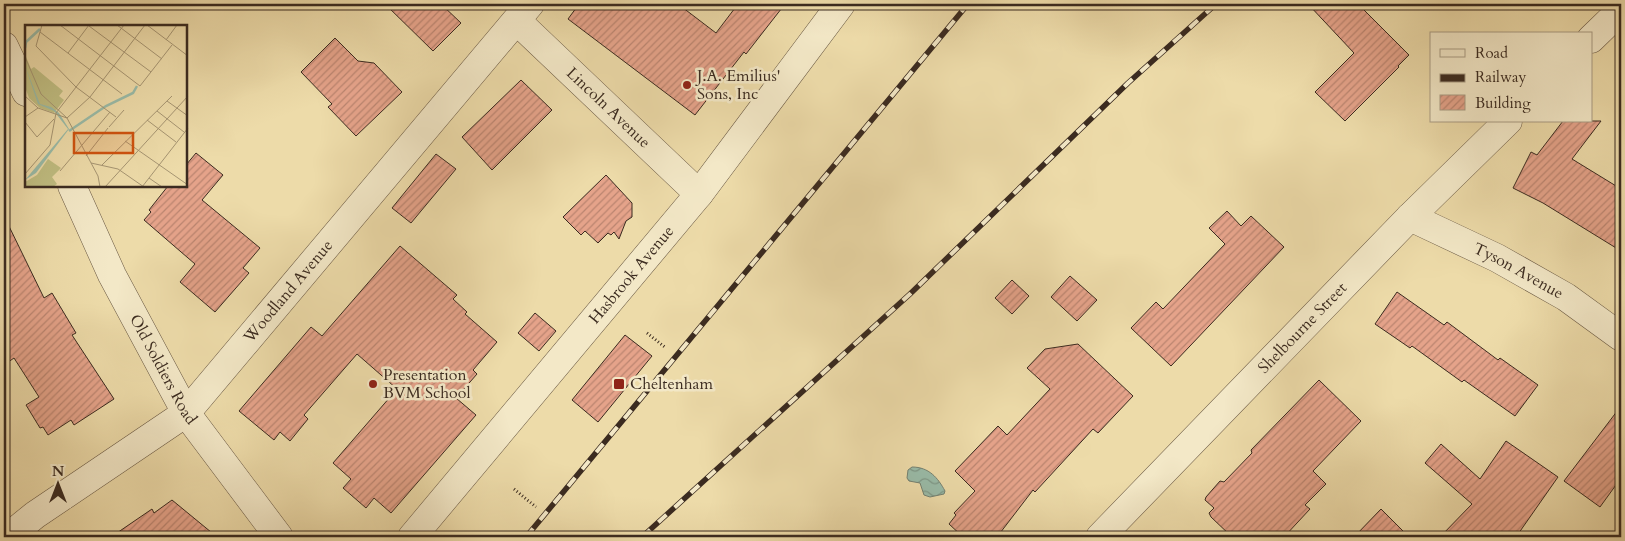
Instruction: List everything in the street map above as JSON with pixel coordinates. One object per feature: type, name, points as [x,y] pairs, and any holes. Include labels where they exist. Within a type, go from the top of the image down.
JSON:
[{"type":"street","name":"Hasbrook Avenue","points":[[412,537],[699,194],[841,4]]},
{"type":"street","points":[[1592,38],[1621,10]]},
{"type":"street","name":"Lincoln Avenue","points":[[524,12],[699,194]]},
{"type":"street","name":"Woodland Avenue","points":[[8,537],[35,515],[186,414],[524,12]]},
{"type":"street","points":[[4,46],[25,90]]},
{"type":"street","name":"Shelbourne Street","points":[[1100,537],[1410,217],[1507,122]]},
{"type":"street","name":"Old Soldiers Road","points":[[73,188],[112,275],[186,414],[279,537]]},
{"type":"street","name":"Tyson Avenue","points":[[1410,217],[1497,258],[1566,297],[1621,337]]},
{"type":"path","points":[[647,333],[666,348]]},
{"type":"path","points":[[514,489],[536,507]]},
{"type":"water","points":[[912,467],[918,467],[932,474],[945,491],[944,494],[930,497],[924,495],[920,483],[909,481],[907,478],[908,470]]},
{"type":"building","points":[[385,4],[441,4],[461,23],[433,51]]},
{"type":"building","name":"J.A. Emilius' Sons, Inc","points":[[579,4],[678,4],[716,33],[738,4],[785,4],[746,54],[744,52],[695,115],[568,19]]},
{"type":"building","points":[[1308,4],[1358,4],[1409,55],[1345,121],[1315,92],[1354,53]]},
{"type":"building","points":[[335,38],[358,61],[374,63],[402,92],[356,136],[328,107],[332,104],[301,72]]},
{"type":"building","points":[[521,80],[552,110],[492,170],[462,137]]},
{"type":"building","points":[[1601,121],[1572,159],[1621,189],[1621,251],[1543,203],[1513,188],[1531,152],[1537,155],[1562,122]]},
{"type":"building","points":[[196,153],[223,175],[202,200],[260,248],[243,268],[249,273],[215,312],[180,282],[195,264],[144,220],[151,212],[149,210],[166,188],[188,188],[188,163]]},
{"type":"building","points":[[436,154],[456,169],[411,223],[392,208]]},
{"type":"building","points":[[606,175],[632,203],[632,217],[626,221],[619,239],[614,232],[611,235],[608,233],[598,243],[585,231],[581,235],[563,217]]},
{"type":"building","points":[[1227,211],[1241,226],[1251,216],[1284,247],[1171,366],[1131,328],[1156,302],[1163,309],[1225,244],[1209,228]]},
{"type":"building","points":[[4,216],[44,298],[52,293],[76,333],[72,335],[114,399],[74,425],[71,420],[48,435],[43,427],[40,428],[26,405],[39,397],[14,358],[4,365]]},
{"type":"building","name":"Presentation BVM School","points":[[400,246],[457,295],[453,299],[467,312],[465,314],[497,342],[473,370],[477,374],[456,398],[476,415],[391,513],[374,498],[366,508],[343,488],[351,479],[333,463],[397,389],[357,354],[304,415],[308,419],[290,441],[280,432],[274,440],[239,411],[311,327],[322,336]]},
{"type":"building","points":[[1070,276],[1097,300],[1077,321],[1051,297]]},
{"type":"building","points":[[1012,280],[1029,296],[1012,314],[995,298]]},
{"type":"building","points":[[1397,292],[1444,325],[1447,322],[1498,360],[1500,358],[1538,385],[1515,416],[1464,380],[1462,382],[1412,346],[1410,348],[1375,324]]},
{"type":"building","points":[[535,313],[556,331],[539,351],[518,333]]},
{"type":"building","points":[[625,335],[652,356],[598,422],[572,400]]},
{"type":"building","points":[[1078,344],[1133,396],[1098,433],[1093,429],[1035,492],[1033,490],[997,537],[963,537],[949,524],[956,515],[954,513],[975,491],[955,471],[998,426],[1007,435],[1050,389],[1027,368],[1045,349]]},
{"type":"building","points":[[1319,380],[1361,421],[1313,471],[1326,484],[1305,505],[1310,509],[1284,537],[1232,537],[1211,517],[1209,513],[1214,508],[1205,500],[1206,497],[1220,481],[1224,482],[1252,453],[1251,450]]},
{"type":"building","points":[[1621,406],[1621,478],[1600,507],[1564,481]]},
{"type":"building","points":[[1506,441],[1558,477],[1516,537],[1440,537],[1472,504],[1425,463],[1441,444],[1480,479]]},
{"type":"building","points":[[172,500],[217,537],[111,537],[152,509],[154,513]]},
{"type":"building","points":[[1381,509],[1409,537],[1354,537]]},
{"type":"railway","points":[[526,537],[968,4]]},
{"type":"railway","points":[[642,537],[910,294],[1128,83],[1216,4]]},
{"type":"place","name":"J.A. Emilius' Sons, Inc","points":[[687,85]]},
{"type":"place","name":"Presentation BVM School","points":[[373,384]]},
{"type":"place","name":"Cheltenham","points":[[619,384]]}]
